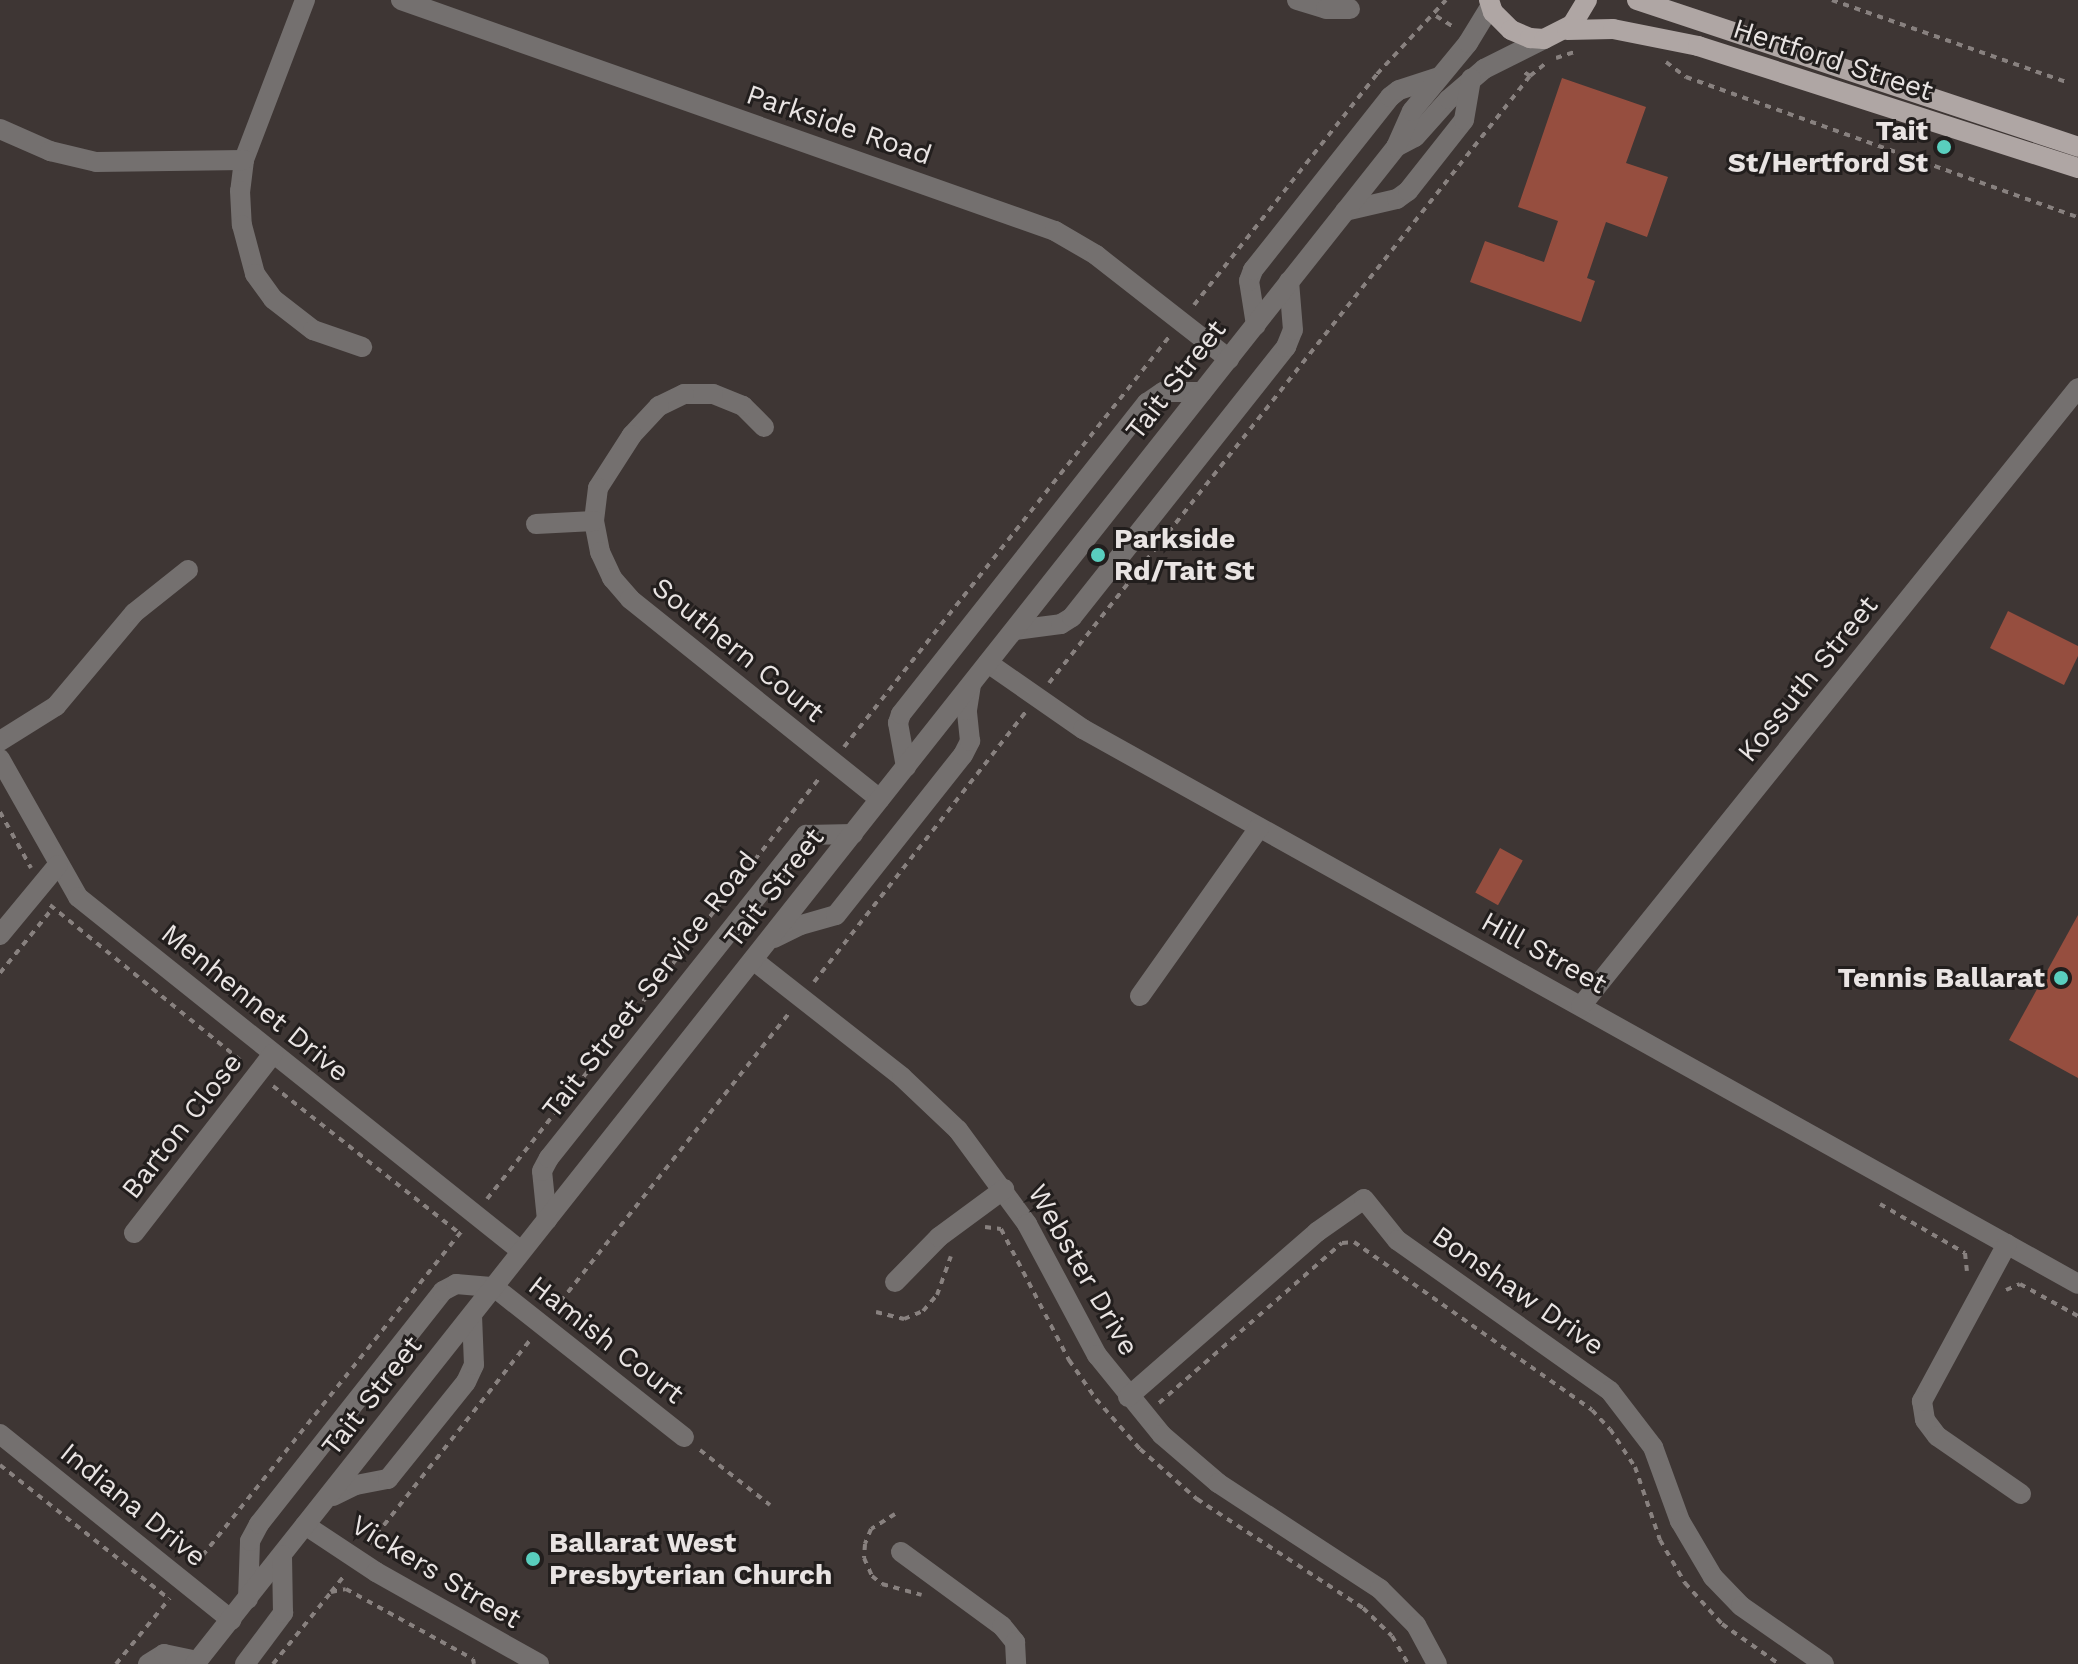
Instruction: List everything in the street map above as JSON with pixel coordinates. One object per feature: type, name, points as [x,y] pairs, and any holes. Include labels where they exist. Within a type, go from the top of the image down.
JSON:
[{"type":"main road","points":[[1488,3],[1511,30],[1530,38],[1544,39],[1567,30],[1577,20],[1587,0]]},
{"type":"main road","name":"Hertford Street","points":[[1637,0],[2078,147]]},
{"type":"main road","name":"Hertford Street","points":[[1567,30],[1613,29],[1698,46],[2078,168]]},
{"type":"street","points":[[305,0],[244,160],[240,191],[242,225],[250,260],[261,284],[280,306],[304,325],[333,339],[362,347]]},
{"type":"street","name":"Parkside Road","points":[[401,0],[1055,231],[1096,255],[1229,359]]},
{"type":"street","points":[[1297,0],[1321,9],[1350,9]]},
{"type":"street","name":"Tait Street","points":[[196,1663],[1396,147],[1407,119],[1468,43],[1488,3]]},
{"type":"street","name":"Tait Street","points":[[1396,147],[1415,137],[1471,79],[1502,58],[1544,39]]},
{"type":"street","points":[[1256,325],[1249,281],[1257,265],[1390,97],[1442,75]]},
{"type":"street","points":[[1345,211],[1397,199],[1408,191],[1463,122],[1471,79]]},
{"type":"street","points":[[0,129],[50,151],[96,162],[244,160]]},
{"type":"street","points":[[1015,630],[1057,625],[1072,617],[1286,347],[1293,330],[1289,281]]},
{"type":"street","name":"Kossuth Street","points":[[1581,1006],[2078,388]]},
{"type":"street","points":[[906,767],[898,723],[901,714],[1153,397],[1166,392],[1202,392]]},
{"type":"street","name":"Southern Court","points":[[764,427],[743,406],[718,395],[689,393],[666,401],[645,419],[607,472],[596,494],[594,521],[603,560],[630,599],[880,799]]},
{"type":"street","points":[[536,524],[594,521]]},
{"type":"street","points":[[0,741],[56,706],[134,613],[188,570]]},
{"type":"street","name":"Hill Street","points":[[988,663],[1083,729],[2078,1284]]},
{"type":"street","points":[[768,941],[801,925],[833,917],[934,791],[969,744],[967,710],[971,685]]},
{"type":"street","name":"Menhennet Drive","points":[[0,759],[69,886],[84,902],[521,1251]]},
{"type":"street","points":[[1140,996],[1259,828]]},
{"type":"street","name":"Tait Street Service Road","points":[[547,1220],[542,1171],[549,1158],[806,835],[853,834]]},
{"type":"street","points":[[0,935],[58,865]]},
{"type":"street","name":"Webster Drive","points":[[753,960],[947,1118],[1004,1189],[1036,1239],[1090,1344],[1128,1397],[1176,1449],[1218,1483],[1393,1599],[1416,1625],[1437,1664]]},
{"type":"street","name":"Barton Close","points":[[134,1233],[273,1054]]},
{"type":"street","points":[[895,1282],[939,1237],[1004,1189]]},
{"type":"street","name":"Bonshaw Drive","points":[[1128,1397],[1328,1223],[1364,1199],[1397,1240],[1610,1391],[1653,1447],[1680,1521],[1713,1577],[1748,1611],[1824,1664]]},
{"type":"street","points":[[2007,1244],[1922,1401],[1925,1420],[1937,1436],[2021,1494]]},
{"type":"street","points":[[248,1599],[252,1536],[277,1500],[443,1291],[459,1283],[494,1287]]},
{"type":"street","name":"Hamish Court","points":[[494,1287],[684,1437]]},
{"type":"street","points":[[324,1501],[356,1485],[388,1479],[466,1382],[473,1367],[472,1315]]},
{"type":"street","name":"Indiana Drive","points":[[0,1434],[231,1620]]},
{"type":"street","name":"Vickers Street","points":[[305,1525],[514,1658],[539,1664]]},
{"type":"street","points":[[901,1552],[1002,1626],[1015,1642],[1016,1664]]},
{"type":"street","points":[[245,1664],[283,1613],[282,1555]]},
{"type":"street","points":[[148,1664],[164,1654],[196,1663]]},
{"type":"path","points":[[116,1664],[1377,74],[1446,0]]},
{"type":"path","points":[[1832,0],[2069,83]]},
{"type":"path","points":[[1530,76],[1551,60],[1584,48]]},
{"type":"path","points":[[1661,58],[1686,77],[2078,217]]},
{"type":"path","points":[[273,1664],[1356,297]]},
{"type":"path","points":[[0,812],[52,909],[459,1233]]},
{"type":"path","points":[[0,973],[52,909]]},
{"type":"path","points":[[975,1235],[986,1226],[1001,1229],[1069,1360],[1102,1407],[1159,1468],[1220,1515],[1363,1608],[1384,1626],[1408,1664]]},
{"type":"path","points":[[1145,1416],[1342,1243],[1354,1242],[1592,1410],[1615,1436],[1635,1467],[1660,1540],[1685,1583],[1722,1624],[1779,1664]]},
{"type":"path","points":[[876,1312],[904,1319],[923,1311],[934,1301],[954,1253]]},
{"type":"path","points":[[684,1437],[770,1505]]},
{"type":"path","points":[[0,1465],[169,1599]]},
{"type":"path","points":[[331,1592],[346,1589],[473,1659],[474,1664]]},
{"type":"building","points":[[1562,78],[1646,107],[1626,163],[1668,177],[1647,237],[1606,222],[1587,278],[1595,281],[1581,322],[1470,282],[1485,241],[1544,262],[1558,221],[1518,207]]},
{"type":"building","points":[[2008,611],[2078,646],[2078,656],[2064,685],[1990,648]]},
{"type":"building","points":[[1500,848],[1523,861],[1498,905],[1475,893]]},
{"type":"building","name":"Tennis Ballarat","points":[[2078,915],[2078,1078],[2009,1040]]},
{"type":"place","name":"Tait St/Hertford St","points":[[1944,147]]},
{"type":"place","name":"Parkside Rd/Tait St","points":[[1098,555]]},
{"type":"place","name":"Tennis Ballarat","points":[[2061,978]]},
{"type":"place","name":"Ballarat West Presbyterian Church","points":[[533,1559]]}]
